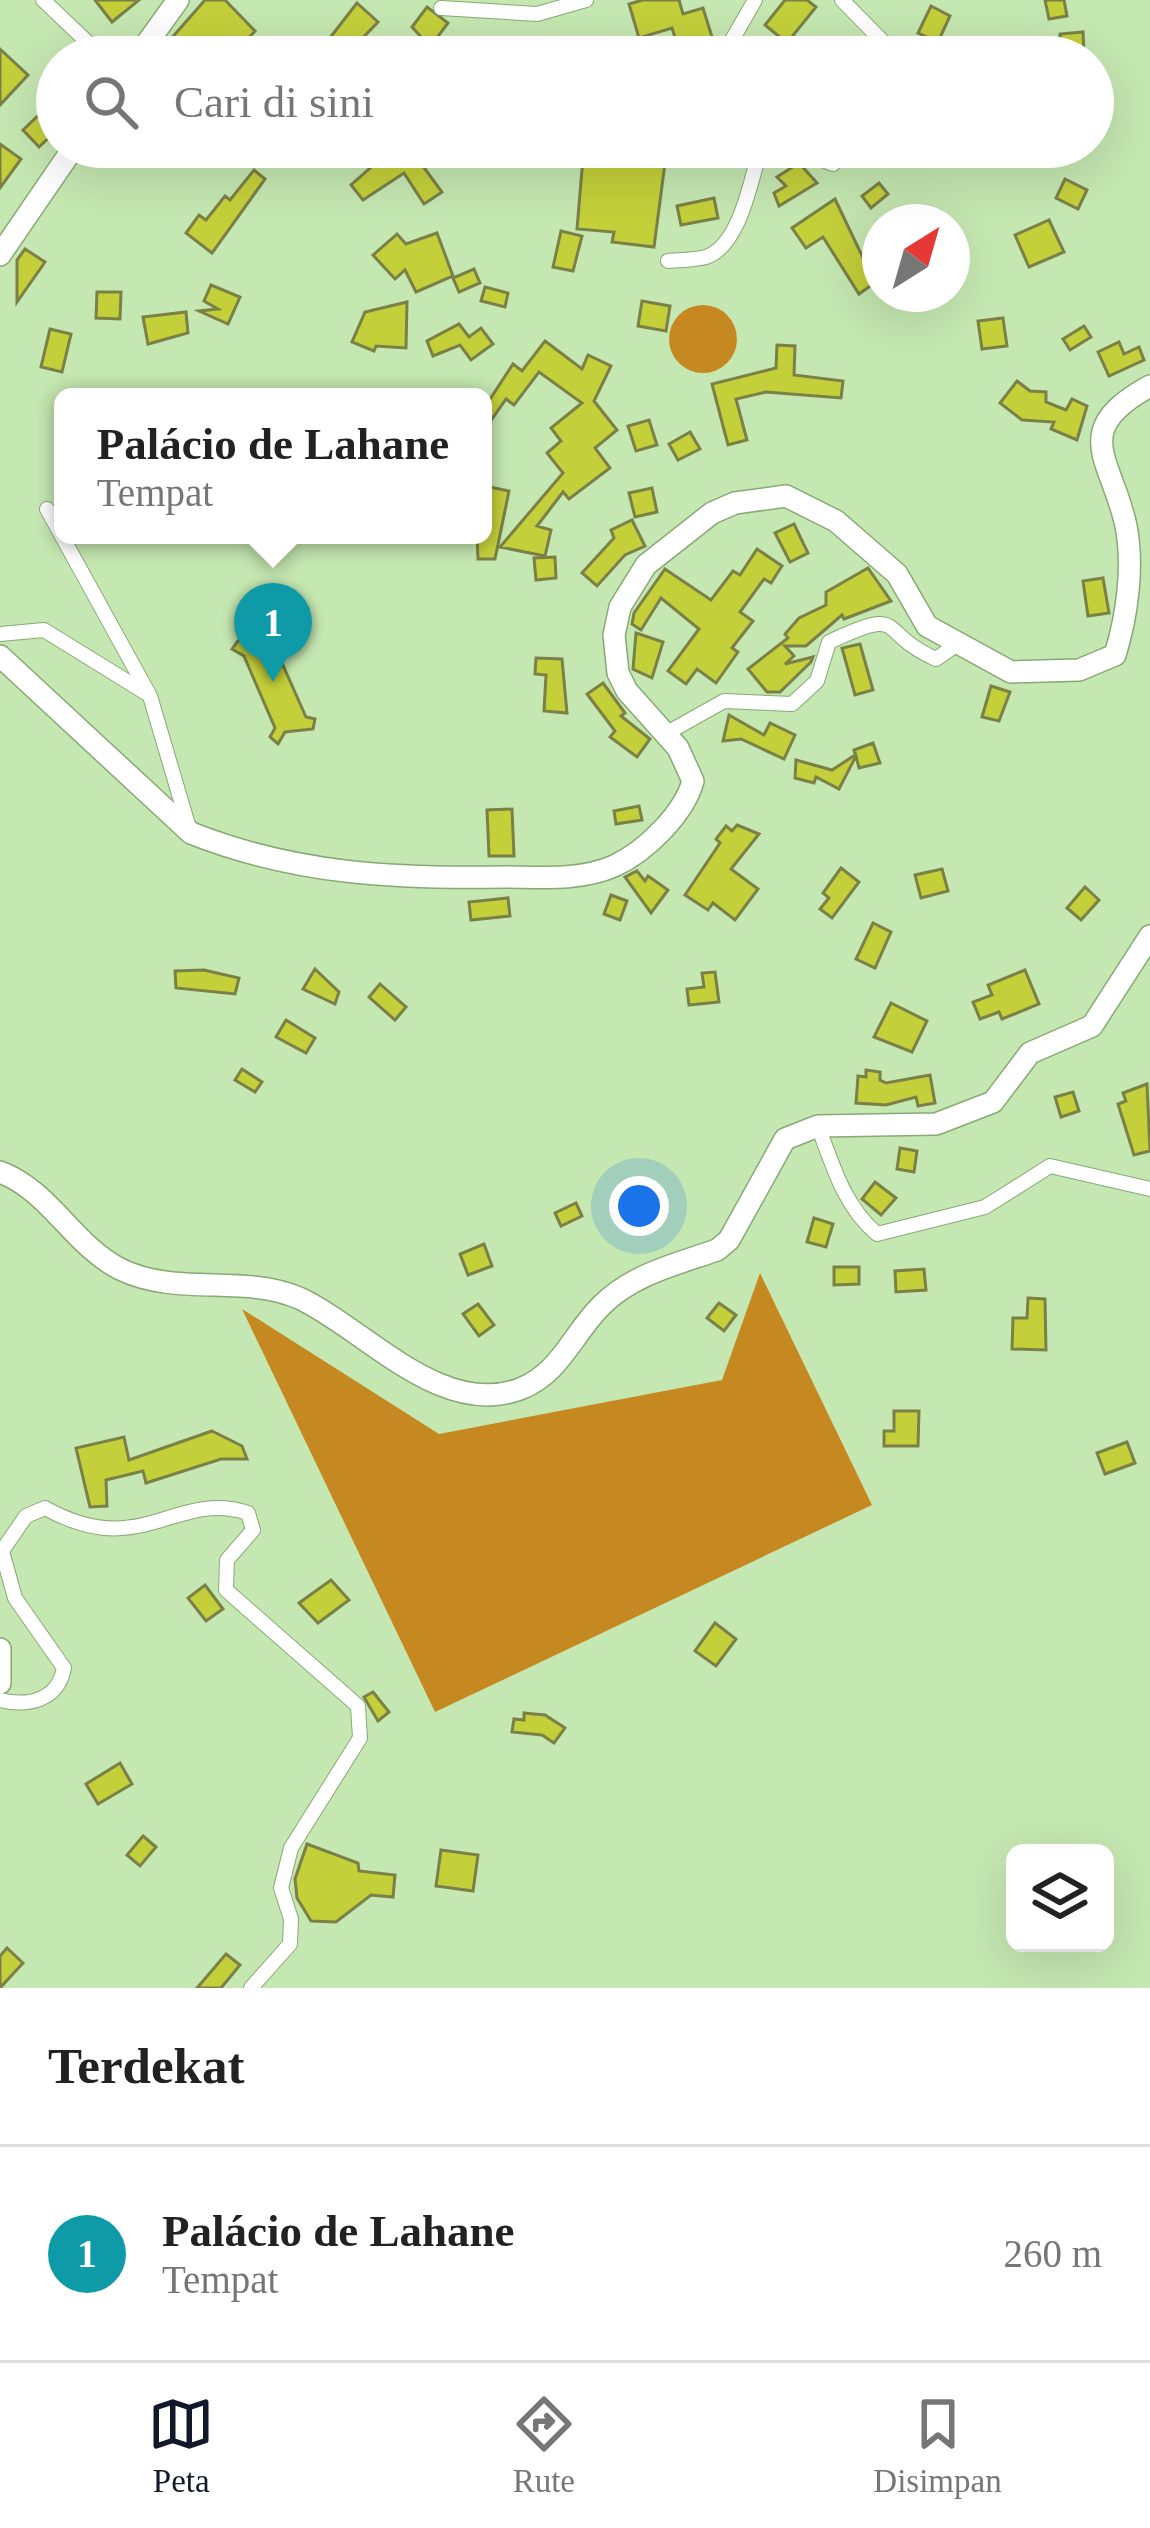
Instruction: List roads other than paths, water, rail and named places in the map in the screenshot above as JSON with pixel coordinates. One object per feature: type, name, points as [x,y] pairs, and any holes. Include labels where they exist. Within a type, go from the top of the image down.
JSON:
[{"type":"main road","points":[[152,36],[178,0]]},
{"type":"main road","points":[[0,255],[60,168]]},
{"type":"main road","points":[[0,656],[191,833],[281,862],[390,879],[566,877],[626,859],[689,795],[693,781],[667,733],[627,691],[618,673],[614,635],[620,607],[646,565],[667,545],[735,503],[786,496],[836,521],[897,574],[927,626],[1011,672],[1079,670],[1115,655],[1126,616],[1126,525],[1099,451],[1100,436],[1109,416],[1150,386]]},
{"type":"main road","points":[[0,1172],[27,1186],[94,1254],[123,1270],[182,1287],[281,1292],[428,1377],[458,1390],[490,1394],[538,1379],[623,1287],[717,1250],[739,1229],[784,1139],[818,1126],[936,1124],[993,1102],[1030,1053],[1092,1026],[1150,936]]},
{"type":"main road","points":[[0,1649],[0,1683]]},
{"type":"street","points":[[43,0],[81,36]]},
{"type":"street","points":[[441,8],[476,6],[536,14],[586,0]]},
{"type":"street","points":[[734,36],[755,0]]},
{"type":"street","points":[[842,0],[877,36]]},
{"type":"street","points":[[668,261],[709,256],[722,247],[733,230],[754,168]]},
{"type":"street","points":[[46,509],[54,523]]},
{"type":"street","points":[[65,544],[150,696],[191,833]]},
{"type":"street","points":[[667,733],[724,701],[792,704],[817,681],[829,642],[874,621],[888,622],[936,659],[960,642]]},
{"type":"street","points":[[0,634],[44,630],[150,696]]},
{"type":"street","points":[[818,1126],[844,1194],[858,1218],[877,1234],[985,1207],[1050,1166],[1150,1189]]},
{"type":"street","points":[[0,1700],[19,1705],[46,1697],[61,1684],[64,1668],[15,1598],[2,1552],[26,1516],[45,1508],[73,1524],[117,1531],[229,1507],[248,1514],[253,1530],[227,1561],[226,1590],[358,1706],[360,1738],[290,1848],[281,1888],[291,1919],[290,1944],[251,1988]]},
{"type":"place","name":"Palácio de Lahane","points":[[273,682]]}]
